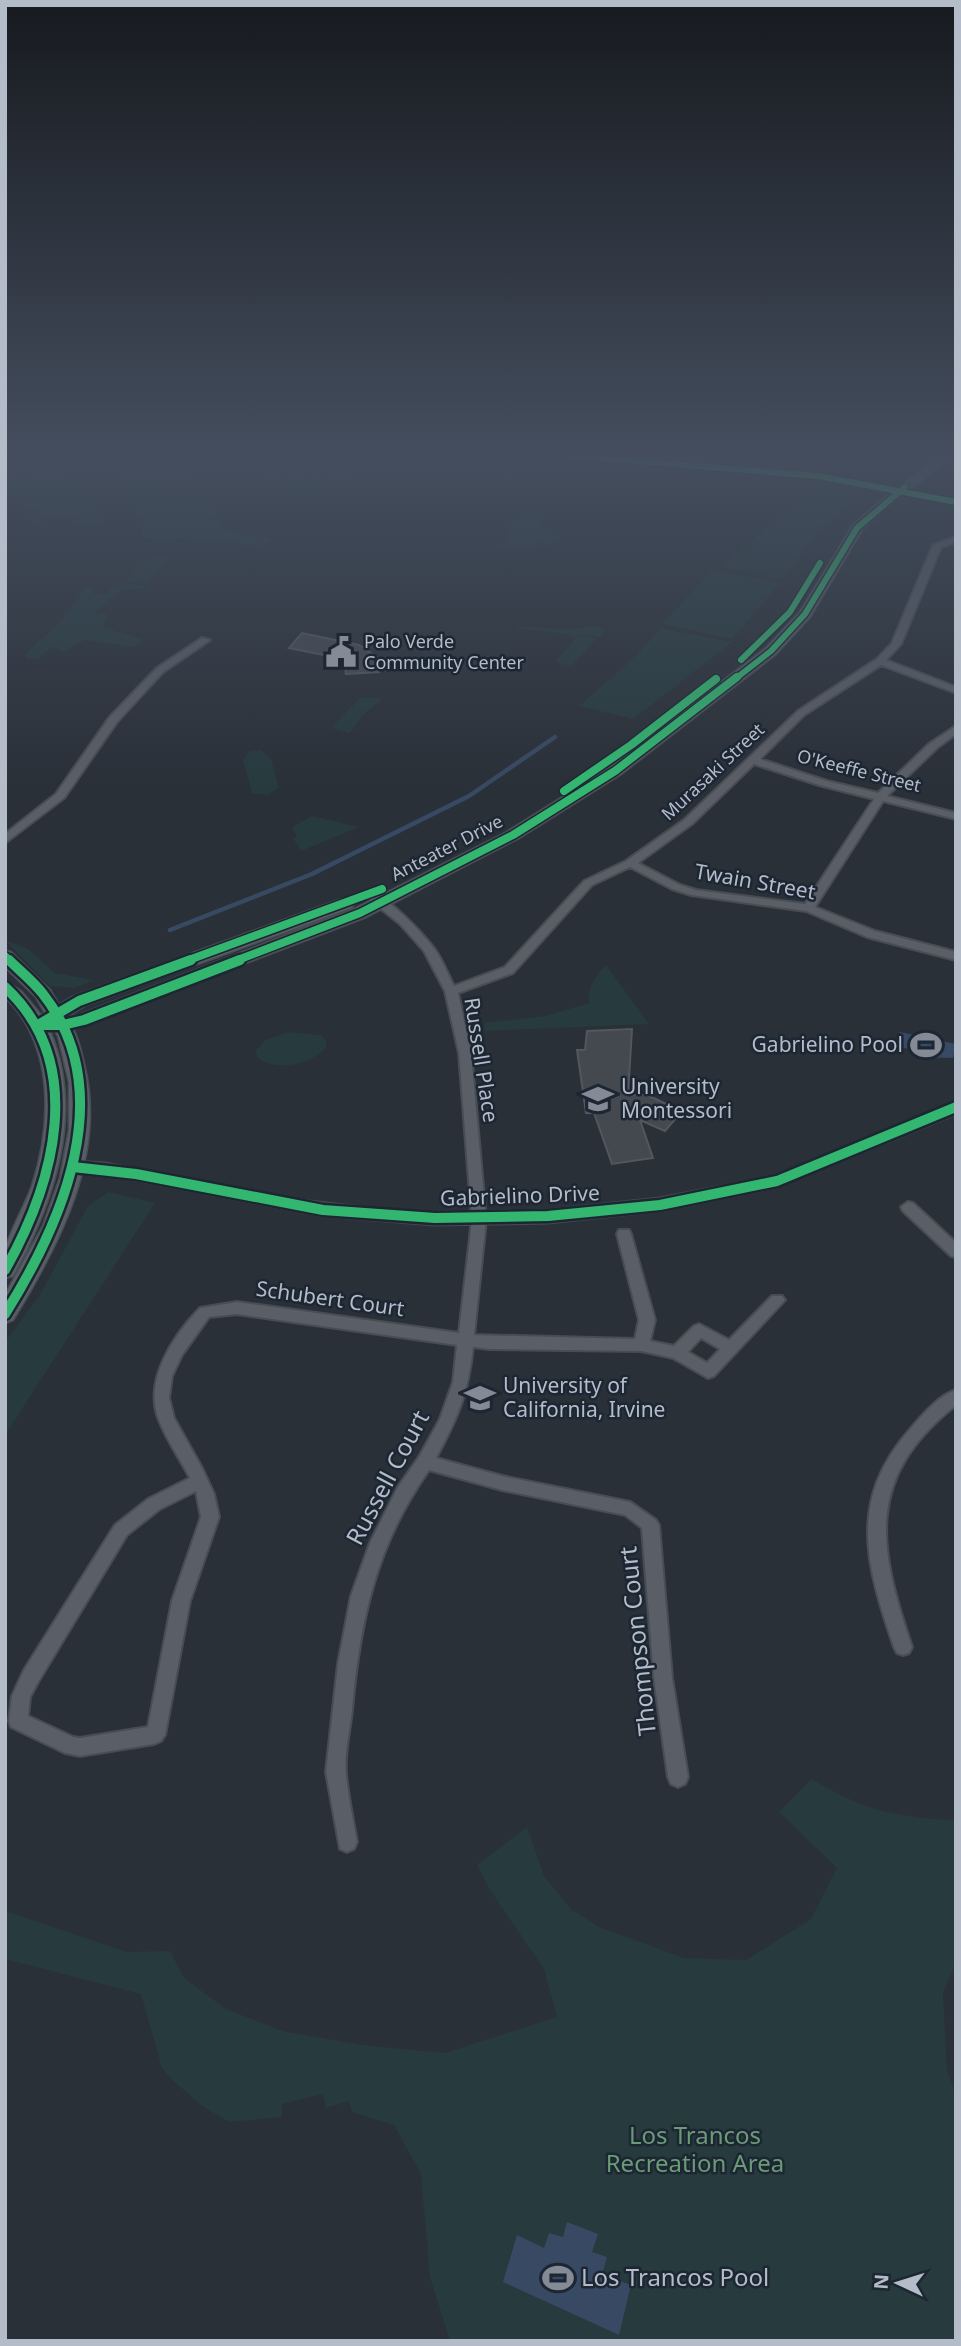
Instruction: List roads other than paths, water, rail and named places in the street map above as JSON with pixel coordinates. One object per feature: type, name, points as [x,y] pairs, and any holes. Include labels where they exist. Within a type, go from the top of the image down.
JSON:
[{"type":"main road","name":"Anteater Drive","points":[[38,1024],[60,1018],[84,1020],[360,913],[374,898],[533,812],[645,733],[755,649],[790,612],[821,564]]},
{"type":"main road","name":"Anteater Drive","points":[[374,898],[486,850],[560,806],[658,741],[771,652],[805,614],[835,564]]},
{"type":"main road","points":[[560,806],[570,794],[643,741],[645,733]]},
{"type":"main road","points":[[5,956],[19,966],[60,1018],[71,1043],[81,1100],[73,1167],[64,1206],[31,1276],[5,1314]]},
{"type":"main road","points":[[5,986],[38,1024],[52,1075],[55,1104],[50,1168],[38,1205],[5,1270]]},
{"type":"street","name":"Murasaki Street","points":[[451,991],[509,970],[588,883],[630,863],[688,822],[801,713],[880,661],[896,644],[929,564]]},
{"type":"street","points":[[5,840],[60,796],[113,720],[160,670],[205,640]]},
{"type":"street","points":[[880,661],[956,690]]},
{"type":"street","points":[[808,908],[882,795],[956,729]]},
{"type":"street","name":"O'Keeffe Street","points":[[754,760],[823,783],[882,795],[956,816]]},
{"type":"street","name":"Twain Street","points":[[630,863],[676,887],[808,908],[871,934],[956,956]]},
{"type":"street","name":"Russell Place","points":[[374,898],[429,950],[451,991],[464,1053],[479,1220]]},
{"type":"street","name":"Gabrielino Drive","points":[[73,1167],[153,1175],[319,1210],[383,1217],[479,1220],[628,1210],[772,1183],[897,1134],[956,1107]]},
{"type":"street","points":[[908,1207],[956,1252]]},
{"type":"street","name":"Russell Court","points":[[347,1842],[336,1772],[347,1664],[360,1596],[379,1543],[404,1492],[425,1462],[448,1420],[461,1382],[479,1220]]},
{"type":"street","points":[[624,1234],[647,1320],[640,1345]]},
{"type":"street","name":"Schubert Court","points":[[200,1481],[154,1504],[121,1531],[31,1676],[21,1696],[18,1721],[72,1746],[80,1747],[154,1735],[158,1730],[181,1601],[208,1528],[209,1503],[200,1481],[161,1410],[160,1388],[169,1363],[205,1312],[237,1308],[467,1341],[640,1345],[677,1353],[708,1373],[777,1300]]},
{"type":"street","points":[[677,1353],[699,1330],[731,1348]]},
{"type":"street","points":[[902,1647],[882,1588],[876,1548],[876,1505],[901,1446],[956,1396]]},
{"type":"street","name":"Thompson Court","points":[[425,1462],[502,1483],[630,1510],[650,1525],[662,1665],[678,1777]]},
{"type":"water","name":"Gabrielino Pool","points":[[900,1032],[956,1044],[953,1058],[917,1057],[911,1049],[897,1047]]},
{"type":"water","name":"Los Trancos Pool","points":[[567,2222],[598,2234],[592,2252],[607,2257],[602,2275],[631,2285],[619,2335],[503,2282],[517,2235],[544,2248],[549,2233],[563,2237]]},
{"type":"waterway","points":[[170,930],[312,874],[469,796],[555,737]]},
{"type":"place","name":"Palo Verde Community Center","points":[[341,652]]},
{"type":"place","name":"Gabrielino Pool","points":[[926,1045]]},
{"type":"place","name":"University Montessori","points":[[598,1099]]},
{"type":"place","name":"University of California, Irvine","points":[[480,1398]]},
{"type":"place","name":"Los Trancos Pool","points":[[558,2278]]},
{"type":"park label","name":"Los Trancos Recreation Area","points":[[695,2150]]}]
